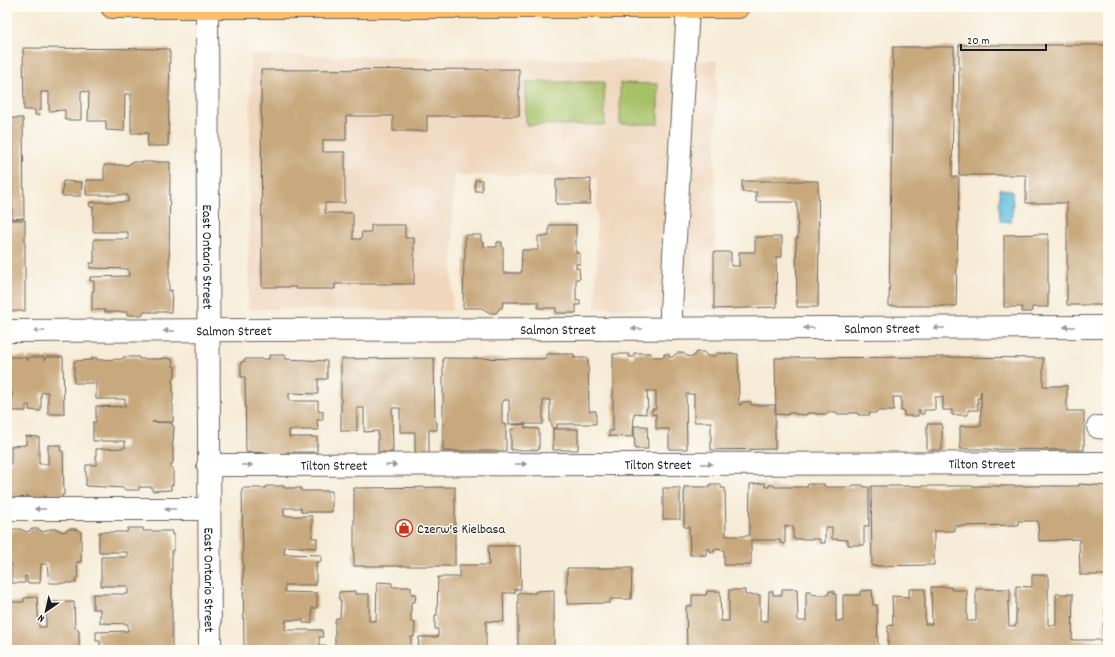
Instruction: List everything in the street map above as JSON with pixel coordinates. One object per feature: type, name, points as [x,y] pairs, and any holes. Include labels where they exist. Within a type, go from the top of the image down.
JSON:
[{"type":"main road","points":[[112,7],[738,7]]},
{"type":"street","name":"East Ontario Street","points":[[207,7],[210,650]]},
{"type":"street","points":[[671,329],[688,7]]},
{"type":"street","name":"Salmon Street","points":[[7,331],[1108,327]]},
{"type":"street","name":"Tilton Street","points":[[208,465],[1108,463]]},
{"type":"street","points":[[7,509],[209,508]]},
{"type":"shaded area","points":[[251,55],[717,61],[714,310],[596,308],[597,177],[454,175],[452,311],[248,309]]},
{"type":"green space","points":[[526,82],[604,82],[605,125],[526,125]]},
{"type":"green space","points":[[620,83],[658,84],[658,124],[620,124]]},
{"type":"water","points":[[1000,189],[1012,190],[1013,205],[1011,222],[1000,221]]},
{"type":"building","points":[[959,45],[1108,45],[1108,305],[1067,305],[1067,203],[1026,203],[1026,175],[959,175]]},
{"type":"building","points":[[893,47],[954,47],[952,177],[959,177],[956,306],[889,306]]},
{"type":"building","points":[[23,48],[169,49],[168,146],[147,146],[148,133],[131,133],[131,94],[125,94],[124,131],[106,130],[106,121],[88,121],[89,92],[81,91],[81,120],[65,120],[65,110],[49,111],[49,92],[41,92],[41,110],[39,110],[40,115],[35,115],[35,110],[24,110]]},
{"type":"building","points":[[519,69],[519,116],[427,116],[427,131],[393,131],[393,116],[346,116],[346,140],[323,140],[323,152],[345,152],[345,203],[325,203],[325,213],[353,213],[353,239],[361,239],[362,232],[371,232],[371,225],[405,225],[405,238],[414,238],[414,284],[335,284],[335,289],[262,287],[261,70]]},
{"type":"building","points":[[12,118],[23,118],[24,218],[12,219]]},
{"type":"building","points":[[132,162],[170,162],[169,291],[172,290],[171,312],[143,312],[143,315],[127,315],[127,312],[105,312],[105,310],[92,310],[92,291],[94,291],[94,281],[90,281],[90,277],[129,276],[128,269],[90,268],[90,263],[94,263],[94,239],[128,239],[128,232],[93,232],[93,207],[90,207],[89,203],[128,202],[128,195],[86,195],[86,180],[104,180],[104,165],[128,165]]},
{"type":"building","points":[[556,179],[591,179],[590,204],[556,204]]},
{"type":"building","points":[[475,180],[482,180],[482,191],[475,191]]},
{"type":"building","points":[[63,181],[82,182],[81,196],[62,196]]},
{"type":"building","points":[[742,181],[818,181],[818,307],[797,307],[797,202],[756,202],[756,192],[742,192]]},
{"type":"building","points":[[7,220],[25,220],[25,311],[7,311]]},
{"type":"building","points":[[549,225],[576,225],[576,253],[580,253],[580,264],[576,264],[576,268],[579,268],[580,279],[576,279],[576,301],[580,300],[580,305],[576,305],[576,313],[556,313],[556,308],[538,308],[538,302],[503,302],[502,308],[500,308],[496,313],[490,313],[482,308],[463,308],[465,235],[481,235],[481,242],[484,242],[484,247],[497,247],[497,242],[502,242],[503,273],[521,273],[522,250],[538,250],[538,236],[549,236]]},
{"type":"building","points":[[1048,234],[1048,307],[1032,307],[1032,312],[1022,312],[1022,307],[1004,307],[1004,235]]},
{"type":"building","points":[[755,237],[782,237],[782,257],[776,257],[777,307],[714,309],[714,252],[731,252],[731,266],[739,266],[739,252],[755,252]]},
{"type":"building","points":[[697,352],[704,352],[707,356],[715,356],[718,353],[738,354],[739,405],[742,404],[741,402],[751,402],[751,405],[775,405],[775,449],[711,450],[711,422],[694,422],[694,394],[686,394],[687,449],[669,449],[669,429],[656,429],[656,414],[652,415],[652,409],[656,409],[656,391],[647,391],[648,408],[646,408],[646,414],[634,413],[633,437],[609,436],[609,431],[613,431],[613,354],[629,354],[629,357],[634,357],[634,353],[651,353],[651,357],[664,357],[664,354],[669,354],[669,357],[672,357],[677,353],[683,353],[687,356],[693,357]]},
{"type":"building","points":[[546,354],[574,354],[574,358],[588,358],[589,411],[596,411],[596,424],[557,424],[557,428],[552,428],[552,424],[550,423],[550,400],[543,400],[543,424],[509,424],[509,400],[504,400],[502,403],[502,424],[506,424],[506,451],[443,451],[443,358],[546,359]]},
{"type":"building","points":[[269,355],[285,355],[285,359],[327,361],[327,379],[318,379],[318,394],[289,393],[289,401],[318,401],[318,411],[323,411],[323,420],[317,420],[318,430],[289,430],[289,437],[317,437],[317,452],[287,452],[287,456],[270,456],[270,453],[246,452],[245,377],[241,377],[241,362],[245,361],[245,359],[269,359]]},
{"type":"building","points":[[8,357],[26,357],[26,360],[28,360],[29,357],[44,357],[44,360],[46,360],[46,357],[63,357],[64,414],[48,414],[48,392],[41,393],[41,411],[29,410],[29,405],[26,405],[26,411],[12,411],[12,392],[7,392]]},
{"type":"building","points":[[123,357],[139,357],[139,359],[168,358],[172,359],[173,366],[175,366],[175,378],[173,378],[172,382],[173,422],[152,422],[172,423],[174,426],[172,444],[173,463],[171,465],[171,468],[173,468],[173,485],[171,485],[171,490],[152,491],[152,487],[139,487],[139,490],[124,490],[124,488],[86,486],[86,465],[96,465],[96,449],[125,448],[125,441],[93,441],[93,422],[96,422],[96,406],[125,407],[125,399],[96,399],[96,383],[74,383],[74,361],[92,360],[92,358],[97,358],[98,360],[123,359]]},
{"type":"building","points":[[434,358],[435,422],[437,422],[437,430],[429,430],[429,454],[415,454],[415,432],[400,432],[400,408],[392,408],[393,452],[378,452],[378,431],[364,432],[364,408],[357,408],[357,431],[341,431],[341,359]]},
{"type":"building","points":[[775,358],[1043,358],[1043,386],[1067,386],[1067,411],[1084,411],[1084,450],[960,449],[960,426],[981,426],[981,391],[980,398],[977,398],[978,410],[968,410],[968,415],[952,415],[952,410],[943,410],[943,397],[935,397],[935,410],[924,410],[924,414],[920,414],[920,410],[918,410],[918,416],[904,416],[904,410],[901,411],[901,397],[893,397],[894,411],[876,411],[877,413],[869,413],[870,415],[858,415],[858,413],[837,414],[837,412],[828,412],[828,414],[807,413],[807,415],[795,413],[788,413],[788,415],[776,414]]},
{"type":"building","points":[[525,424],[525,428],[539,429],[539,450],[511,450],[511,429],[514,429],[513,425]]},
{"type":"building","points":[[927,424],[942,424],[942,450],[927,450]]},
{"type":"building","points":[[634,426],[647,426],[648,449],[635,449]]},
{"type":"building","points":[[553,429],[578,429],[578,450],[553,450]]},
{"type":"building","points":[[26,436],[39,437],[39,464],[48,464],[48,445],[61,445],[60,451],[63,451],[64,495],[62,495],[62,498],[45,498],[46,496],[44,496],[44,499],[29,499],[29,496],[26,496],[26,499],[8,499],[7,464],[11,464],[11,446],[26,445]]},
{"type":"building","points":[[765,483],[765,487],[774,485],[774,487],[807,487],[808,484],[824,484],[825,487],[853,487],[853,485],[863,485],[864,487],[869,487],[869,526],[864,526],[864,545],[848,545],[848,540],[832,539],[832,527],[825,527],[825,543],[820,543],[820,539],[793,539],[793,526],[785,526],[785,544],[780,543],[780,540],[751,540],[751,565],[724,565],[724,550],[715,549],[714,552],[710,552],[710,549],[706,549],[706,555],[690,555],[689,527],[684,527],[684,487],[710,487],[710,484],[721,484],[721,488],[725,488],[726,536],[749,536],[750,484]]},
{"type":"building","points":[[1079,484],[1108,486],[1108,575],[1080,575],[1079,539],[1039,541],[1038,521],[1018,521],[1019,525],[955,526],[955,531],[934,531],[934,565],[872,566],[871,486],[1079,486]]},
{"type":"building","points":[[266,486],[301,488],[301,491],[332,491],[332,512],[301,512],[301,508],[284,508],[284,516],[312,516],[312,538],[317,538],[317,548],[285,546],[284,554],[321,555],[321,562],[316,562],[316,585],[285,585],[285,592],[317,593],[317,608],[312,608],[312,623],[303,623],[303,620],[286,620],[285,630],[322,630],[323,637],[319,637],[319,645],[326,645],[326,650],[244,650],[242,488],[266,488]]},
{"type":"building","name":"Czerw's Kielbasa","points":[[455,487],[455,566],[354,566],[354,488]]},
{"type":"building","points":[[663,488],[680,488],[680,519],[663,519]]},
{"type":"building","points":[[128,528],[143,528],[143,531],[172,531],[172,535],[174,535],[174,550],[172,550],[172,650],[95,650],[95,647],[100,647],[100,641],[96,641],[96,632],[128,631],[128,624],[100,623],[100,609],[93,609],[93,594],[128,594],[128,586],[101,586],[101,557],[127,557],[127,552],[99,552],[99,532],[127,532]]},
{"type":"building","points":[[14,529],[20,529],[27,532],[32,529],[38,529],[43,532],[50,529],[57,529],[63,532],[69,529],[75,529],[81,532],[81,562],[77,562],[78,577],[76,578],[76,583],[49,583],[47,564],[41,564],[40,583],[27,583],[27,576],[25,576],[25,583],[12,583],[12,564],[7,564],[7,532]]},
{"type":"building","points":[[488,546],[520,546],[521,589],[515,589],[515,593],[503,593],[504,622],[486,621],[486,650],[418,650],[419,637],[438,637],[438,629],[435,629],[435,615],[437,615],[438,577],[459,577],[459,565],[489,565]]},
{"type":"building","points":[[567,568],[632,568],[631,599],[610,599],[610,603],[567,604]]},
{"type":"building","points":[[1032,575],[1048,575],[1048,625],[1056,625],[1056,594],[1073,594],[1072,640],[1104,640],[1103,623],[1108,623],[1108,650],[888,650],[888,626],[893,625],[892,596],[909,597],[909,589],[925,589],[925,624],[932,624],[931,587],[951,587],[951,590],[967,590],[967,621],[976,621],[976,589],[1010,589],[1010,602],[1008,602],[1009,626],[1016,626],[1016,586],[1032,587]]},
{"type":"building","points":[[377,582],[392,583],[392,587],[411,587],[411,594],[416,594],[415,602],[411,602],[411,622],[415,622],[414,637],[411,637],[411,650],[335,650],[335,621],[336,618],[340,618],[341,600],[339,600],[339,592],[355,591],[355,594],[369,594],[369,621],[376,621]]},
{"type":"building","points":[[782,589],[797,589],[798,621],[806,621],[806,591],[811,591],[812,594],[828,595],[829,591],[834,591],[834,594],[836,594],[836,621],[843,621],[843,595],[860,595],[860,591],[872,590],[873,605],[877,605],[878,650],[687,650],[686,606],[692,606],[692,595],[706,595],[707,591],[720,591],[721,621],[729,621],[729,590],[745,590],[745,595],[760,595],[760,621],[768,621],[769,591],[773,591],[773,595],[782,595]]},
{"type":"building","points":[[554,590],[554,650],[518,650],[518,593],[536,593],[536,591]]},
{"type":"building","points":[[37,597],[39,627],[46,627],[46,602],[74,602],[75,627],[79,631],[79,650],[7,650],[7,627],[10,628],[9,602],[24,602],[24,598]]},
{"type":"building","points":[[1105,598],[1108,598],[1108,616],[1105,615]]},
{"type":"place","name":"Czerw's Kielbasa","points":[[404,528]]}]
